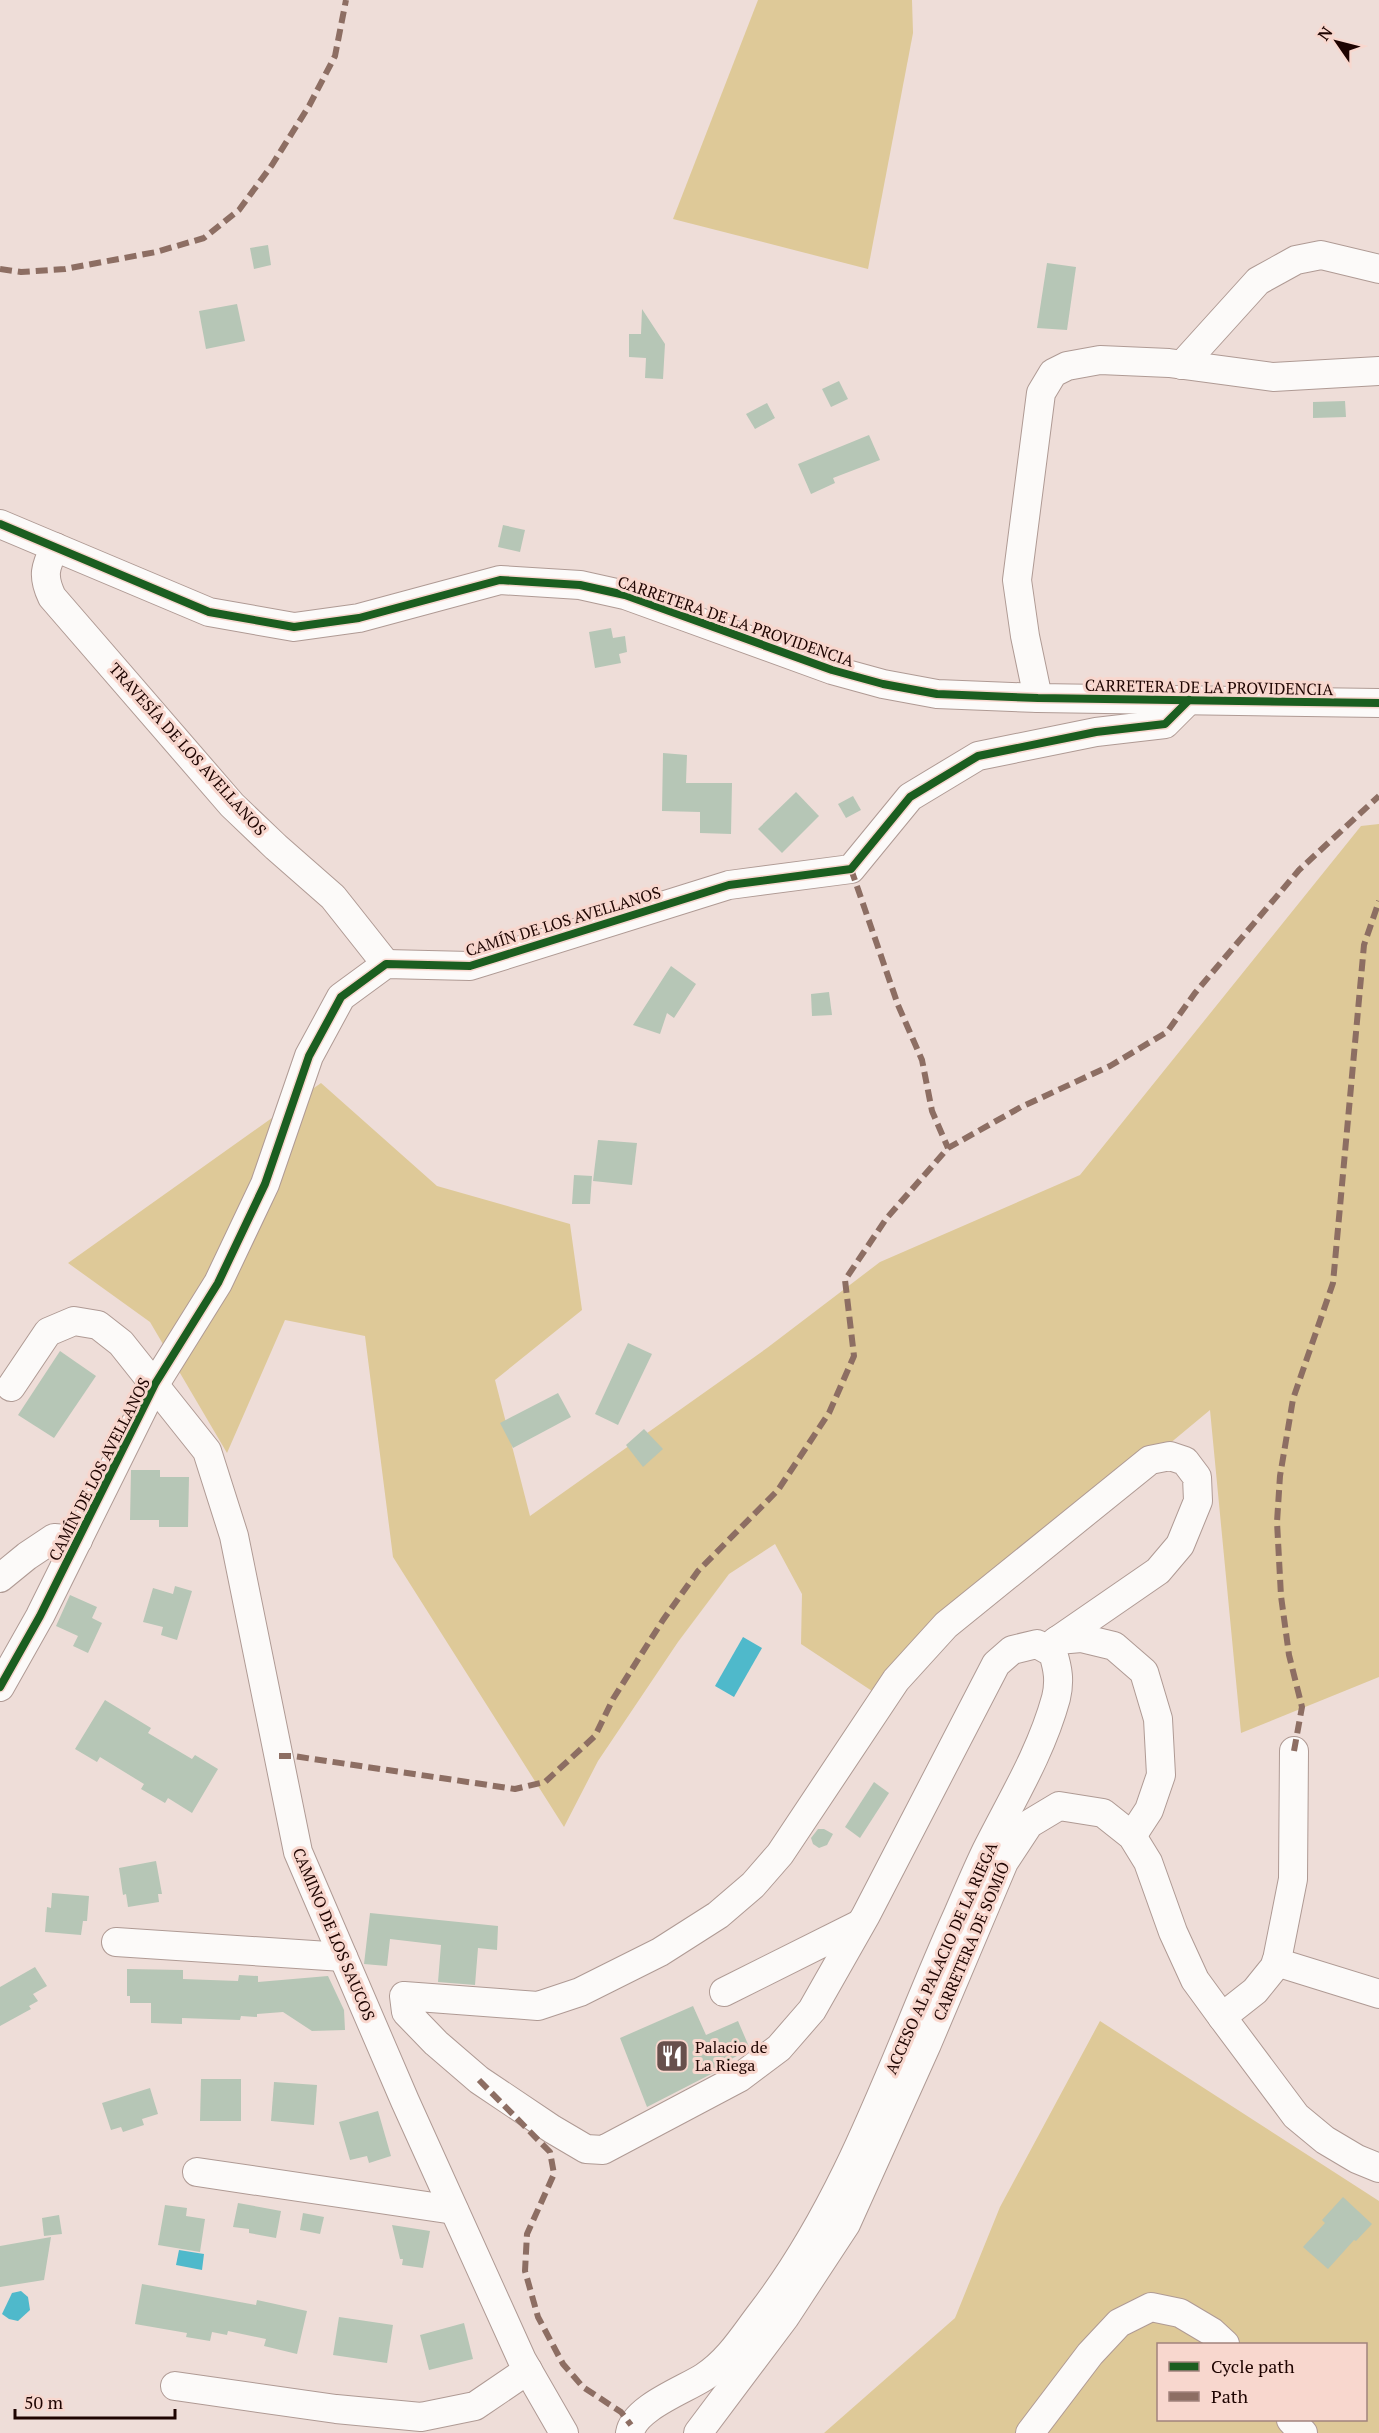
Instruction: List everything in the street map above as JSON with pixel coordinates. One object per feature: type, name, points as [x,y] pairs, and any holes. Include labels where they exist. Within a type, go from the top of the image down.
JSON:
[{"type":"street","points":[[1182,365],[1258,281],[1296,260],[1321,255],[1379,269]]},
{"type":"street","points":[[1038,698],[1025,636],[1017,580],[1041,393],[1053,373],[1067,366],[1101,360],[1182,365],[1273,378],[1379,371]]},
{"type":"street","name":"CARRETERA DE LA PROVIDENCIA","points":[[0,524],[208,612],[294,627],[359,618],[500,580],[580,585],[625,595],[832,669],[883,684],[938,694],[1038,698],[1379,703]]},
{"type":"street","name":"TRAVESÍA DE LOS AVELLANOS","points":[[55,547],[46,567],[46,584],[52,597],[232,804],[276,847],[333,897],[386,963]]},
{"type":"street","name":"CAMÍN DE LOS AVELLANOS","points":[[0,1687],[40,1616],[155,1384],[222,1273],[265,1184],[309,1056],[341,997],[386,963],[470,966],[729,885],[851,869],[909,797],[978,756],[1096,732],[1165,724],[1189,700]]},
{"type":"street","name":"CAMINO DE LOS SAUCOS","points":[[11,1387],[48,1332],[74,1321],[98,1325],[121,1343],[207,1451],[234,1536],[298,1852],[454,2210],[528,2370],[564,2433]]},
{"type":"street","points":[[1052,1644],[1158,1571],[1180,1545],[1198,1501],[1197,1477],[1185,1461],[1170,1456],[1150,1460],[946,1625],[896,1680],[780,1854],[753,1885],[718,1915],[660,1952],[580,1992],[538,2006],[404,1996],[406,2012],[436,2043],[479,2079],[552,2129],[586,2149],[603,2150],[740,2078],[779,2048],[812,2010],[845,1955],[996,1664],[1012,1650],[1038,1644],[1052,1644],[1081,1638],[1114,1646],[1144,1672],[1158,1719],[1161,1774],[1149,1810],[1132,1836]]},
{"type":"street","points":[[0,1578],[54,1538],[78,1540]]},
{"type":"street","name":"ACCESO AL PALACIO DE LA RIEGA","points":[[630,2433],[631,2425],[645,2411],[706,2376],[726,2359],[788,2277],[820,2226],[854,2158],[985,1853],[1044,1736],[1057,1695],[1059,1672],[1052,1644]]},
{"type":"street","points":[[1222,2017],[1255,1991],[1276,1962],[1293,1879],[1294,1751]]},
{"type":"street","name":"CARRETERA DE SOMIÓ","points":[[698,2433],[785,2317],[846,2224],[927,2044],[1004,1862],[1029,1824],[1059,1806],[1103,1813],[1132,1836],[1148,1862],[1173,1932],[1195,1980],[1296,2116],[1325,2140],[1368,2164],[1379,2185]]},
{"type":"street","points":[[724,1992],[860,1924]]},
{"type":"street","points":[[116,1942],[343,1957]]},
{"type":"street","points":[[1276,1962],[1379,1994]]},
{"type":"street","points":[[197,2172],[454,2210]]},
{"type":"street","points":[[1030,2433],[1090,2354],[1119,2323],[1151,2307],[1180,2313],[1212,2332],[1225,2343]]},
{"type":"street","points":[[175,2386],[336,2409],[421,2417],[475,2406],[528,2370]]},
{"type":"street","points":[[1293,2421],[1303,2433]]},
{"type":"shaded area","points":[[758,0],[912,0],[913,33],[868,269],[673,219]]},
{"type":"shaded area","points":[[1379,824],[1379,1677],[1241,1733],[1210,1410],[872,1691],[801,1644],[802,1594],[775,1544],[729,1574],[678,1642],[598,1761],[564,1827],[393,1557],[365,1336],[285,1320],[227,1453],[150,1322],[68,1263],[321,1083],[437,1186],[570,1224],[582,1310],[495,1380],[530,1516],[767,1348],[880,1262],[1080,1175],[1361,826]]},
{"type":"shaded area","points":[[1100,2021],[1379,2201],[1379,2433],[824,2433],[955,2318],[1000,2207]]},
{"type":"water","points":[[743,1637],[762,1648],[734,1697],[715,1686]]},
{"type":"water","points":[[179,2250],[204,2254],[202,2270],[176,2265]]},
{"type":"water","points":[[21,2291],[28,2297],[30,2310],[18,2321],[9,2319],[2,2314],[12,2293]]},
{"type":"building","points":[[268,245],[271,265],[254,269],[250,248]]},
{"type":"building","points":[[1047,263],[1076,267],[1067,330],[1037,328]]},
{"type":"building","points":[[237,304],[245,341],[206,349],[199,311]]},
{"type":"building","points":[[642,309],[665,344],[663,379],[645,378],[646,358],[629,357],[629,334],[641,334]]},
{"type":"building","points":[[839,381],[848,399],[831,407],[822,389]]},
{"type":"building","points":[[1345,401],[1346,417],[1313,418],[1313,402]]},
{"type":"building","points":[[767,403],[775,418],[755,429],[746,414]]},
{"type":"building","points":[[869,435],[880,460],[833,478],[835,483],[811,494],[798,464]]},
{"type":"building","points":[[503,525],[525,530],[520,552],[498,547]]},
{"type":"building","points":[[611,628],[613,638],[625,636],[627,652],[619,654],[621,663],[595,668],[589,632]]},
{"type":"building","points":[[663,753],[687,755],[686,783],[732,783],[731,834],[700,833],[700,812],[662,811]]},
{"type":"building","points":[[796,792],[819,816],[782,853],[758,829]]},
{"type":"building","points":[[853,796],[861,810],[846,818],[838,804]]},
{"type":"building","points":[[671,966],[696,984],[674,1018],[667,1013],[660,1034],[633,1025]]},
{"type":"building","points":[[829,992],[832,1015],[812,1016],[811,994]]},
{"type":"building","points":[[598,1140],[637,1143],[632,1185],[593,1181]]},
{"type":"building","points":[[574,1175],[592,1176],[590,1204],[572,1204]]},
{"type":"building","points":[[628,1343],[652,1354],[618,1425],[595,1414]]},
{"type":"building","points":[[60,1351],[96,1376],[54,1438],[18,1415]]},
{"type":"building","points":[[558,1393],[571,1417],[513,1448],[500,1423]]},
{"type":"building","points":[[644,1429],[663,1449],[643,1467],[626,1445]]},
{"type":"building","points":[[131,1470],[160,1470],[160,1477],[189,1477],[188,1527],[159,1527],[159,1520],[130,1520]]},
{"type":"building","points":[[175,1586],[192,1591],[177,1640],[161,1635],[163,1627],[143,1622],[153,1588],[173,1594]]},
{"type":"building","points":[[70,1595],[97,1607],[92,1618],[102,1623],[88,1653],[73,1646],[78,1636],[56,1626]]},
{"type":"building","points":[[105,1700],[151,1728],[148,1733],[192,1759],[195,1755],[218,1769],[192,1813],[168,1798],[165,1803],[141,1789],[144,1784],[100,1757],[97,1762],[75,1749]]},
{"type":"building","points":[[874,1782],[889,1793],[860,1838],[845,1827]]},
{"type":"building","points":[[818,1829],[824,1829],[833,1834],[827,1845],[819,1848],[813,1844],[811,1838]]},
{"type":"building","points":[[156,1861],[162,1894],[158,1894],[159,1902],[128,1907],[126,1894],[123,1895],[119,1868]]},
{"type":"building","points":[[52,1893],[89,1896],[87,1921],[83,1921],[81,1935],[45,1932],[47,1907],[51,1908]]},
{"type":"building","points":[[370,1913],[498,1926],[497,1950],[478,1948],[475,1985],[438,1982],[441,1945],[390,1939],[387,1966],[364,1964]]},
{"type":"building","points":[[35,1967],[47,1986],[33,1994],[38,2001],[29,2006],[31,2009],[0,2026],[0,1987]]},
{"type":"building","points":[[127,1969],[183,1970],[183,1979],[238,1981],[239,1975],[258,1976],[258,1982],[328,1976],[344,2010],[345,2030],[312,2031],[283,2012],[257,2014],[257,2017],[241,2016],[240,2020],[182,2018],[182,2024],[151,2023],[151,2003],[130,2003],[130,1996],[127,1996]]},
{"type":"building","name":"Palacio de La Riega","points":[[693,2006],[706,2035],[738,2021],[750,2049],[720,2065],[721,2069],[647,2107],[620,2038]]},
{"type":"building","points":[[201,2079],[241,2079],[241,2121],[200,2121]]},
{"type":"building","points":[[274,2082],[317,2085],[314,2125],[271,2121]]},
{"type":"building","points":[[150,2088],[158,2114],[142,2119],[144,2125],[123,2132],[121,2127],[111,2130],[102,2103]]},
{"type":"building","points":[[378,2111],[391,2156],[369,2163],[367,2156],[350,2160],[339,2122]]},
{"type":"building","points":[[1343,2197],[1372,2224],[1328,2269],[1303,2247],[1325,2223],[1322,2220]]},
{"type":"building","points":[[238,2203],[281,2211],[276,2238],[249,2233],[249,2229],[233,2227]]},
{"type":"building","points":[[165,2205],[187,2208],[186,2216],[205,2219],[200,2252],[158,2245]]},
{"type":"building","points":[[303,2213],[324,2217],[320,2234],[300,2230]]},
{"type":"building","points":[[59,2215],[62,2234],[44,2236],[42,2218]]},
{"type":"building","points":[[392,2225],[430,2231],[423,2268],[402,2265],[403,2259],[400,2259]]},
{"type":"building","points":[[51,2237],[44,2280],[0,2287],[0,2246]]},
{"type":"building","points":[[142,2284],[256,2305],[257,2300],[307,2311],[297,2354],[264,2346],[266,2339],[228,2331],[227,2335],[212,2332],[210,2341],[186,2337],[187,2333],[135,2324]]},
{"type":"building","points":[[339,2317],[393,2325],[387,2363],[333,2355]]},
{"type":"building","points":[[464,2323],[473,2359],[429,2370],[420,2335]]},
{"type":"marked path","points":[[0,269],[21,272],[65,269],[156,252],[204,238],[239,210],[272,165],[309,106],[335,56],[346,0]]},
{"type":"marked path","points":[[279,1756],[293,1756],[515,1789],[545,1782],[595,1736],[613,1699],[663,1620],[698,1571],[778,1490],[829,1413],[854,1356],[845,1280],[886,1219],[948,1148],[1021,1107],[1110,1066],[1167,1032],[1195,993],[1299,870],[1379,796]]},
{"type":"marked path","points":[[851,869],[898,1005],[922,1060],[932,1111],[948,1148]]},
{"type":"marked path","points":[[1294,1751],[1302,1707],[1289,1655],[1281,1596],[1277,1522],[1280,1476],[1293,1399],[1333,1283],[1364,945],[1379,901]]},
{"type":"marked path","points":[[479,2080],[550,2152],[554,2174],[527,2234],[525,2271],[538,2317],[563,2364],[583,2387],[621,2412],[631,2425]]},
{"type":"cycle path","points":[[0,524],[209,612],[294,627],[359,618],[500,580],[580,585],[625,595],[832,670],[883,684],[937,694],[1038,698],[1379,703]]},
{"type":"cycle path","points":[[0,1687],[40,1616],[155,1384],[218,1283],[265,1184],[309,1056],[341,997],[386,964],[470,966],[729,885],[851,869],[910,797],[978,756],[1096,732],[1165,724],[1189,700]]},
{"type":"place","name":"Palacio de La Riega","points":[[672,2056]]}]
